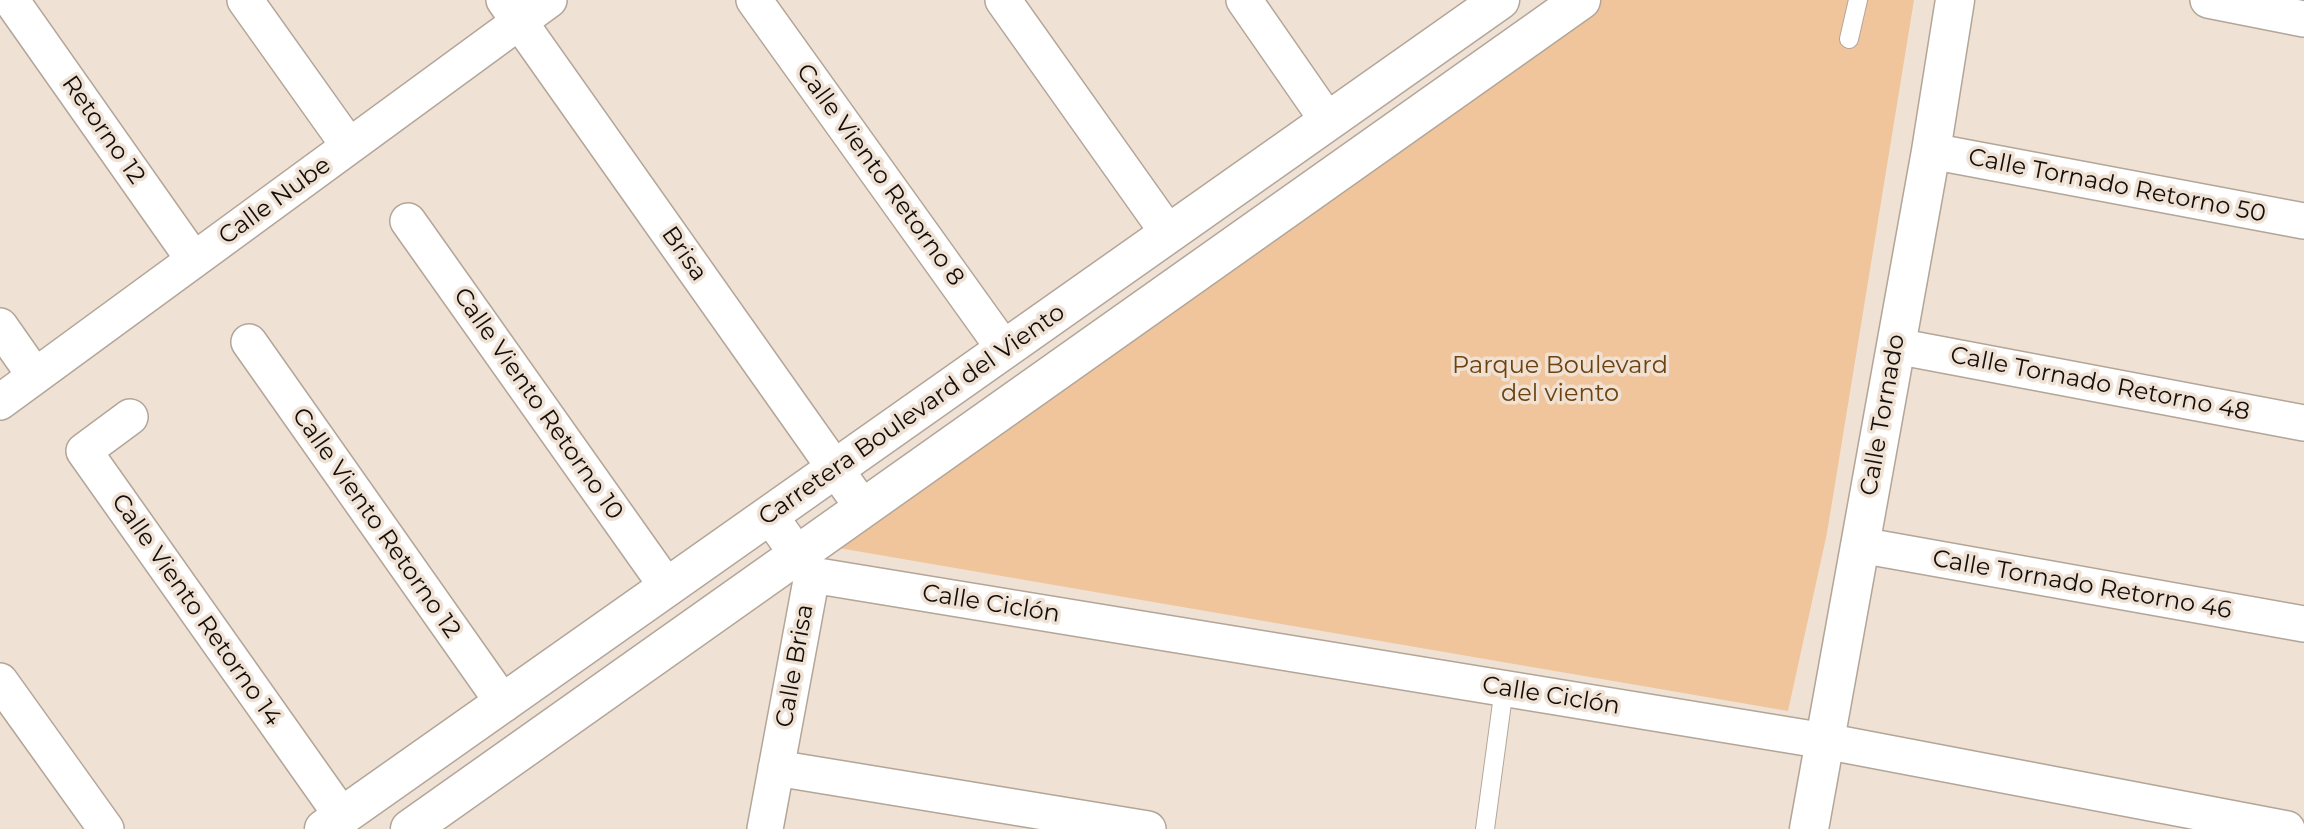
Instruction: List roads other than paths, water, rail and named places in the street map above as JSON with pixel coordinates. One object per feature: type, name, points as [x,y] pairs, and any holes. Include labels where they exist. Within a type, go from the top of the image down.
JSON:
[{"type":"street","name":"Retorno 12","points":[[11,0],[194,260]]},
{"type":"street","points":[[245,0],[349,146]]},
{"type":"street","name":"Calle Nube","points":[[0,402],[349,146],[512,10],[549,0]]},
{"type":"street","name":"Calle Viento Retorno 8","points":[[754,0],[1005,350]]},
{"type":"street","points":[[1003,0],[1169,234]]},
{"type":"street","points":[[1244,0],[1328,121]]},
{"type":"street","name":"Carretera Boulevard del Viento","points":[[410,829],[805,564],[863,508],[1581,0]]},
{"type":"street","name":"Calle Tornado","points":[[1809,829],[1931,151],[1955,0]]},
{"type":"street","points":[[2208,0],[2304,19]]},
{"type":"street","name":"Carretera Boulevard del Viento","points":[[333,823],[1497,1]]},
{"type":"street","name":"Brisa","points":[[512,10],[863,508]]},
{"type":"street","name":"Calle Tornado Retorno 50","points":[[1931,151],[2304,221]]},
{"type":"street","name":"Calle Viento Retorno 10","points":[[408,221],[668,588]]},
{"type":"street","points":[[0,326],[35,376]]},
{"type":"street","name":"Calle Viento Retorno 12","points":[[249,342],[503,704]]},
{"type":"street","name":"Calle Tornado Retorno 48","points":[[1896,345],[2304,423]]},
{"type":"street","name":"Calle Viento Retorno 14","points":[[130,417],[84,451],[333,823]]},
{"type":"street","points":[[770,516],[805,564]]},
{"type":"street","name":"Calle Tornado Retorno 46","points":[[1860,545],[2304,624]]},
{"type":"street","name":"Calle Ciclón","points":[[805,564],[1504,688],[1825,741],[2287,829]]},
{"type":"street","name":"Calle Brisa","points":[[765,829],[805,564]]},
{"type":"street","points":[[0,681],[106,829]]},
{"type":"street","points":[[776,768],[1148,829]]},
{"type":"lane","points":[[1849,39],[1858,0]]},
{"type":"lane","points":[[1485,829],[1504,688]]},
{"type":"park label","name":"Parque Boulevard del viento","points":[[1560,380]]}]
